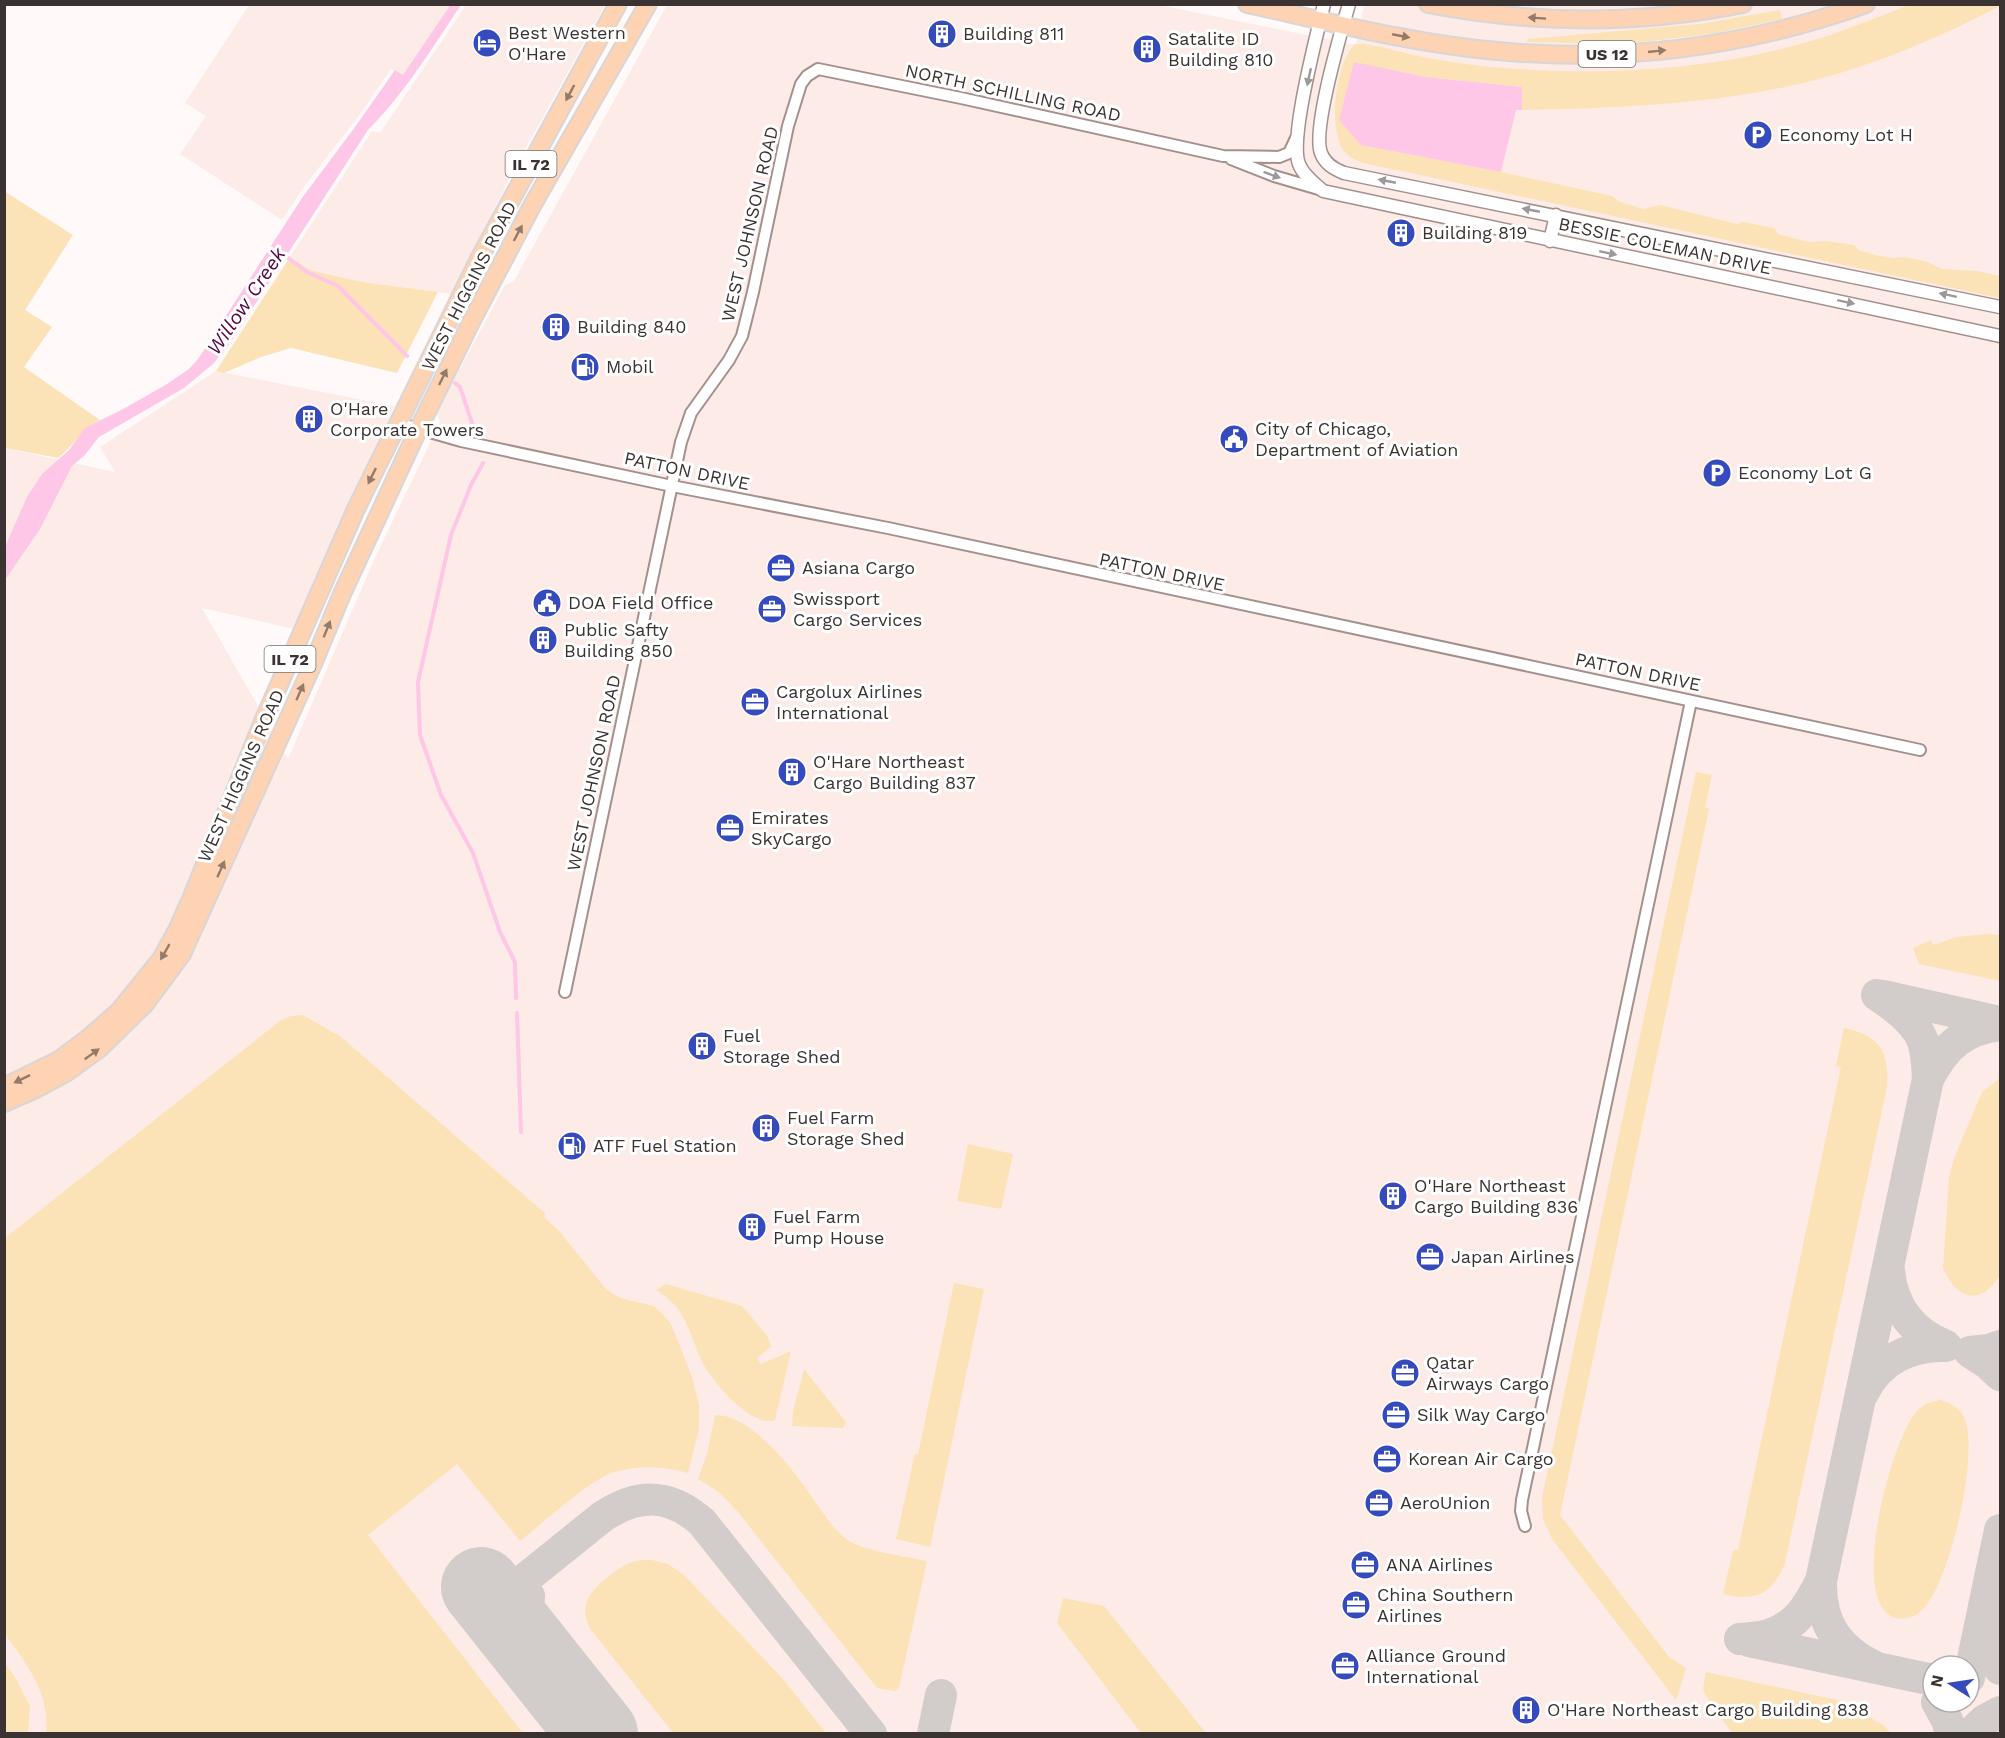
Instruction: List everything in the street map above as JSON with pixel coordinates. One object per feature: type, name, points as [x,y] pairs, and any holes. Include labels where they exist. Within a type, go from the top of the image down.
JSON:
[{"type":"main road","name":"WEST HIGGINS ROAD","points":[[4,1087],[59,1060],[87,1040],[119,1011],[161,959],[191,899],[319,590],[398,423],[480,257],[618,4]]},
{"type":"main road","name":"WEST HIGGINS ROAD","points":[[4,1103],[66,1072],[99,1049],[122,1028],[161,984],[182,954],[417,430],[533,204],[648,4]]},
{"type":"main road","name":"US 12","points":[[1247,4],[1322,12],[1343,25],[1446,44],[1497,51],[1562,55],[1639,53],[1738,40],[1834,16],[1866,4]]},
{"type":"main road","name":"US 12","points":[[1428,4],[1502,15],[1596,20],[1675,16],[1743,4]]},
{"type":"street","name":"BESSIE COLEMAN DRIVE","points":[[1349,4],[1335,57],[1319,137],[1319,151],[1332,168],[1344,173],[2001,307]]},
{"type":"street","points":[[1322,12],[1296,138],[1298,163],[1308,179],[1323,191]]},
{"type":"street","name":"NORTH SCHILLING ROAD","points":[[801,84],[807,76],[818,69],[954,96],[1223,156],[1274,176],[1323,191]]},
{"type":"street","name":"WEST JOHNSON ROAD","points":[[565,992],[681,442],[691,413],[729,360],[744,328],[788,126],[801,84]]},
{"type":"street","name":"NORTH SCHILLING ROAD","points":[[1223,156],[1279,157],[1289,153],[1296,138]]},
{"type":"street","name":"BESSIE COLEMAN DRIVE","points":[[1323,191],[2001,336]]},
{"type":"street","points":[[1550,241],[1556,215]]},
{"type":"street","name":"PATTON DRIVE","points":[[398,423],[461,441],[672,486],[888,528],[1920,750]]},
{"type":"street","points":[[1525,1526],[1521,1511],[1522,1500],[1691,701]]},
{"type":"shaded area","points":[[249,5],[451,5],[403,76],[391,69],[282,220],[180,154],[206,116],[185,103]]},
{"type":"shaded area","points":[[466,5],[605,5],[517,164],[451,294],[362,282],[310,270],[290,257],[372,131],[380,133]]},
{"type":"shaded area","points":[[667,5],[1159,5],[1356,45],[1364,5],[2000,5],[2000,1733],[5,1734],[5,448],[115,472],[100,447],[216,371],[394,406],[294,629],[202,608],[288,759],[374,560],[440,422],[437,414],[439,407],[505,285],[514,281]]},
{"type":"shaded area","points":[[1909,5],[2000,6],[1920,44],[1837,74],[1760,92],[1641,106],[1522,110],[1522,87],[1425,77],[1354,63],[1361,145],[1612,196],[1620,202],[1643,209],[1660,205],[1737,224],[1743,222],[1774,228],[1778,234],[1809,242],[1826,241],[1854,245],[1859,250],[1875,255],[1905,257],[1928,262],[1942,269],[1977,271],[2000,276],[2000,298],[1363,163],[1344,151],[1336,128],[1336,96],[1339,80],[1348,53],[1355,44],[1492,67],[1545,71],[1629,70],[1713,62],[1755,55],[1836,33]]},
{"type":"shaded area","points":[[1780,10],[1782,19],[1716,33],[1613,44],[1527,42],[1527,39],[1700,24]]},
{"type":"shaded area","points":[[4,191],[73,235],[25,310],[52,327],[24,367],[100,420],[88,428],[58,458],[5,448]]},
{"type":"shaded area","points":[[290,257],[310,270],[362,282],[438,292],[397,373],[291,348],[261,357],[224,373],[216,371]]},
{"type":"shaded area","points":[[1696,772],[1712,775],[1705,807],[1709,809],[1560,1515],[1669,1657],[1686,1668],[1676,1700],[1552,1539],[1543,1519],[1542,1498]]},
{"type":"shaded area","points":[[2000,935],[2000,981],[1919,964],[1913,948],[1931,940],[1933,945],[1957,937]]},
{"type":"shaded area","points":[[303,1015],[341,1037],[546,1214],[544,1217],[559,1231],[606,1289],[620,1298],[654,1306],[669,1321],[693,1380],[699,1405],[699,1429],[688,1473],[651,1467],[614,1472],[579,1493],[520,1541],[457,1464],[368,1535],[523,1733],[46,1733],[47,1719],[41,1693],[29,1668],[5,1634],[5,1238],[280,1021],[291,1016]]},
{"type":"shaded area","points":[[1844,1028],[1867,1036],[1880,1047],[1886,1064],[1887,1087],[1785,1563],[1775,1582],[1762,1593],[1745,1597],[1723,1594],[1733,1550],[1738,1550],[1841,1067],[1836,1066]]},
{"type":"shaded area","points":[[2000,1078],[2000,1275],[1985,1292],[1969,1296],[1955,1287],[1943,1268],[1949,1178],[1954,1158],[1982,1092]]},
{"type":"shaded area","points":[[968,1144],[1013,1154],[1001,1209],[957,1201]]},
{"type":"shaded area","points":[[954,1283],[984,1289],[930,1547],[896,1539],[915,1454],[918,1454]]},
{"type":"shaded area","points":[[666,1284],[742,1306],[768,1337],[771,1347],[757,1358],[761,1364],[791,1351],[775,1420],[766,1421],[746,1412],[717,1384],[702,1360],[680,1312],[670,1300],[656,1290]]},
{"type":"shaded area","points":[[804,1369],[846,1422],[843,1428],[792,1426],[793,1411]]},
{"type":"shaded area","points":[[1941,1400],[1961,1412],[1968,1432],[1968,1456],[1960,1516],[1952,1547],[1932,1597],[1916,1615],[1896,1618],[1882,1606],[1875,1584],[1874,1554],[1878,1519],[1896,1452],[1907,1427],[1917,1411],[1928,1403]]},
{"type":"shaded area","points":[[715,1415],[729,1417],[758,1434],[784,1460],[830,1523],[845,1538],[867,1548],[927,1561],[899,1688],[895,1691],[877,1688],[738,1512],[719,1492],[698,1479],[707,1454]]},
{"type":"shaded area","points":[[639,1560],[668,1564],[683,1574],[783,1679],[826,1733],[673,1733],[591,1630],[585,1614],[590,1594],[622,1566]]},
{"type":"shaded area","points":[[1063,1598],[1104,1606],[1206,1733],[1141,1733],[1057,1623]]},
{"type":"shaded area","points":[[5,1663],[30,1706],[28,1733],[5,1733]]},
{"type":"shaded area","points":[[1706,1672],[1842,1701],[1883,1725],[1891,1733],[1732,1733],[1705,1694],[1703,1689]]},
{"type":"water","name":"Willow Creek","points":[[451,4],[461,5],[406,86],[368,130],[228,346],[213,364],[184,388],[99,437],[84,456],[72,466],[40,529],[5,580],[5,547],[27,497],[42,474],[69,450],[85,428],[167,384],[189,369],[198,359],[302,198],[395,70],[403,75]]},
{"type":"water","points":[[1354,62],[1425,77],[1522,87],[1522,110],[1516,110],[1501,172],[1361,145],[1339,120]]},
{"type":"waterway","name":"Willow Creek","points":[[284,255],[307,272],[338,286],[407,356]]},
{"type":"waterway","points":[[455,383],[460,387],[473,426]]},
{"type":"waterway","points":[[483,463],[471,485],[451,535],[418,682],[420,735],[441,795],[473,853],[500,932],[515,962],[516,998]]},
{"type":"waterway","points":[[517,1013],[521,1132]]},
{"type":"taxiway","points":[[1877,995],[1915,1027],[1923,1041],[1928,1079],[1941,1057],[1956,1042],[1976,1031],[2000,1025]]},
{"type":"taxiway","points":[[1884,996],[2000,1022]]},
{"type":"taxiway","points":[[1821,1581],[1928,1079]]},
{"type":"taxiway","points":[[1863,1393],[1878,1372],[1897,1357],[1920,1348],[1946,1346],[1924,1334],[1906,1317],[1895,1296],[1889,1270]]},
{"type":"taxiway","points":[[2000,1346],[1970,1352],[2000,1375]]},
{"type":"taxiway","points":[[512,1626],[511,1604],[520,1583],[615,1509],[641,1500],[665,1501],[690,1512],[702,1522],[871,1734]]},
{"type":"taxiway","points":[[1974,1654],[2000,1530]]},
{"type":"taxiway","points":[[1740,1639],[1766,1636],[1787,1626],[1801,1614],[1821,1581],[1824,1610],[1834,1634],[1852,1653],[1877,1668]]},
{"type":"taxiway","points":[[529,1596],[529,1627],[536,1656]]},
{"type":"taxiway","points":[[1984,1620],[1990,1650],[2000,1669]]},
{"type":"taxiway","points":[[1749,1641],[1921,1677]]},
{"type":"taxiway","points":[[933,1734],[941,1695]]},
{"type":"taxiway","points":[[1970,1734],[1985,1720],[2000,1712]]},
{"type":"taxiway","points":[[1944,1714],[1951,1734]]},
{"type":"runway","points":[[481,1587],[598,1734]]},
{"type":"place","name":"Building 811","points":[[942,34]]},
{"type":"place","name":"Best Western O'Hare","points":[[487,43]]},
{"type":"place","name":"Satalite ID Building 810","points":[[1147,49]]},
{"type":"place","name":"Economy Lot H","points":[[1758,135]]},
{"type":"place","name":"Building 819","points":[[1401,233]]},
{"type":"place","name":"Building 840","points":[[556,327]]},
{"type":"place","name":"Mobil","points":[[585,367]]},
{"type":"place","name":"O'Hare Corporate Towers","points":[[309,419]]},
{"type":"place","name":"City of Chicago, Department of Aviation","points":[[1234,439]]},
{"type":"place","name":"Economy Lot G","points":[[1717,473]]},
{"type":"place","name":"Asiana Cargo","points":[[781,568]]},
{"type":"place","name":"DOA Field Office","points":[[547,603]]},
{"type":"place","name":"Swissport Cargo Services","points":[[772,609]]},
{"type":"place","name":"Public Safty Building 850","points":[[543,640]]},
{"type":"place","name":"Cargolux Airlines International","points":[[755,702]]},
{"type":"place","name":"O'Hare Northeast Cargo Building 837","points":[[792,772]]},
{"type":"place","name":"Emirates SkyCargo","points":[[730,828]]},
{"type":"place","name":"Fuel Storage Shed","points":[[702,1046]]},
{"type":"place","name":"Fuel Farm Storage Shed","points":[[766,1128]]},
{"type":"place","name":"ATF Fuel Station","points":[[572,1146]]},
{"type":"place","name":"O'Hare Northeast Cargo Building 836","points":[[1393,1196]]},
{"type":"place","name":"Fuel Farm Pump House","points":[[752,1227]]},
{"type":"place","name":"Japan Airlines","points":[[1430,1257]]},
{"type":"place","name":"Qatar Airways Cargo","points":[[1405,1373]]},
{"type":"place","name":"Silk Way Cargo","points":[[1396,1415]]},
{"type":"place","name":"Korean Air Cargo","points":[[1387,1459]]},
{"type":"place","name":"AeroUnion","points":[[1379,1503]]},
{"type":"place","name":"ANA Airlines","points":[[1365,1565]]},
{"type":"place","name":"China Southern Airlines","points":[[1356,1605]]},
{"type":"place","name":"Alliance Ground International","points":[[1345,1666]]},
{"type":"place","name":"O'Hare Northeast Cargo Building 838","points":[[1526,1710]]}]
